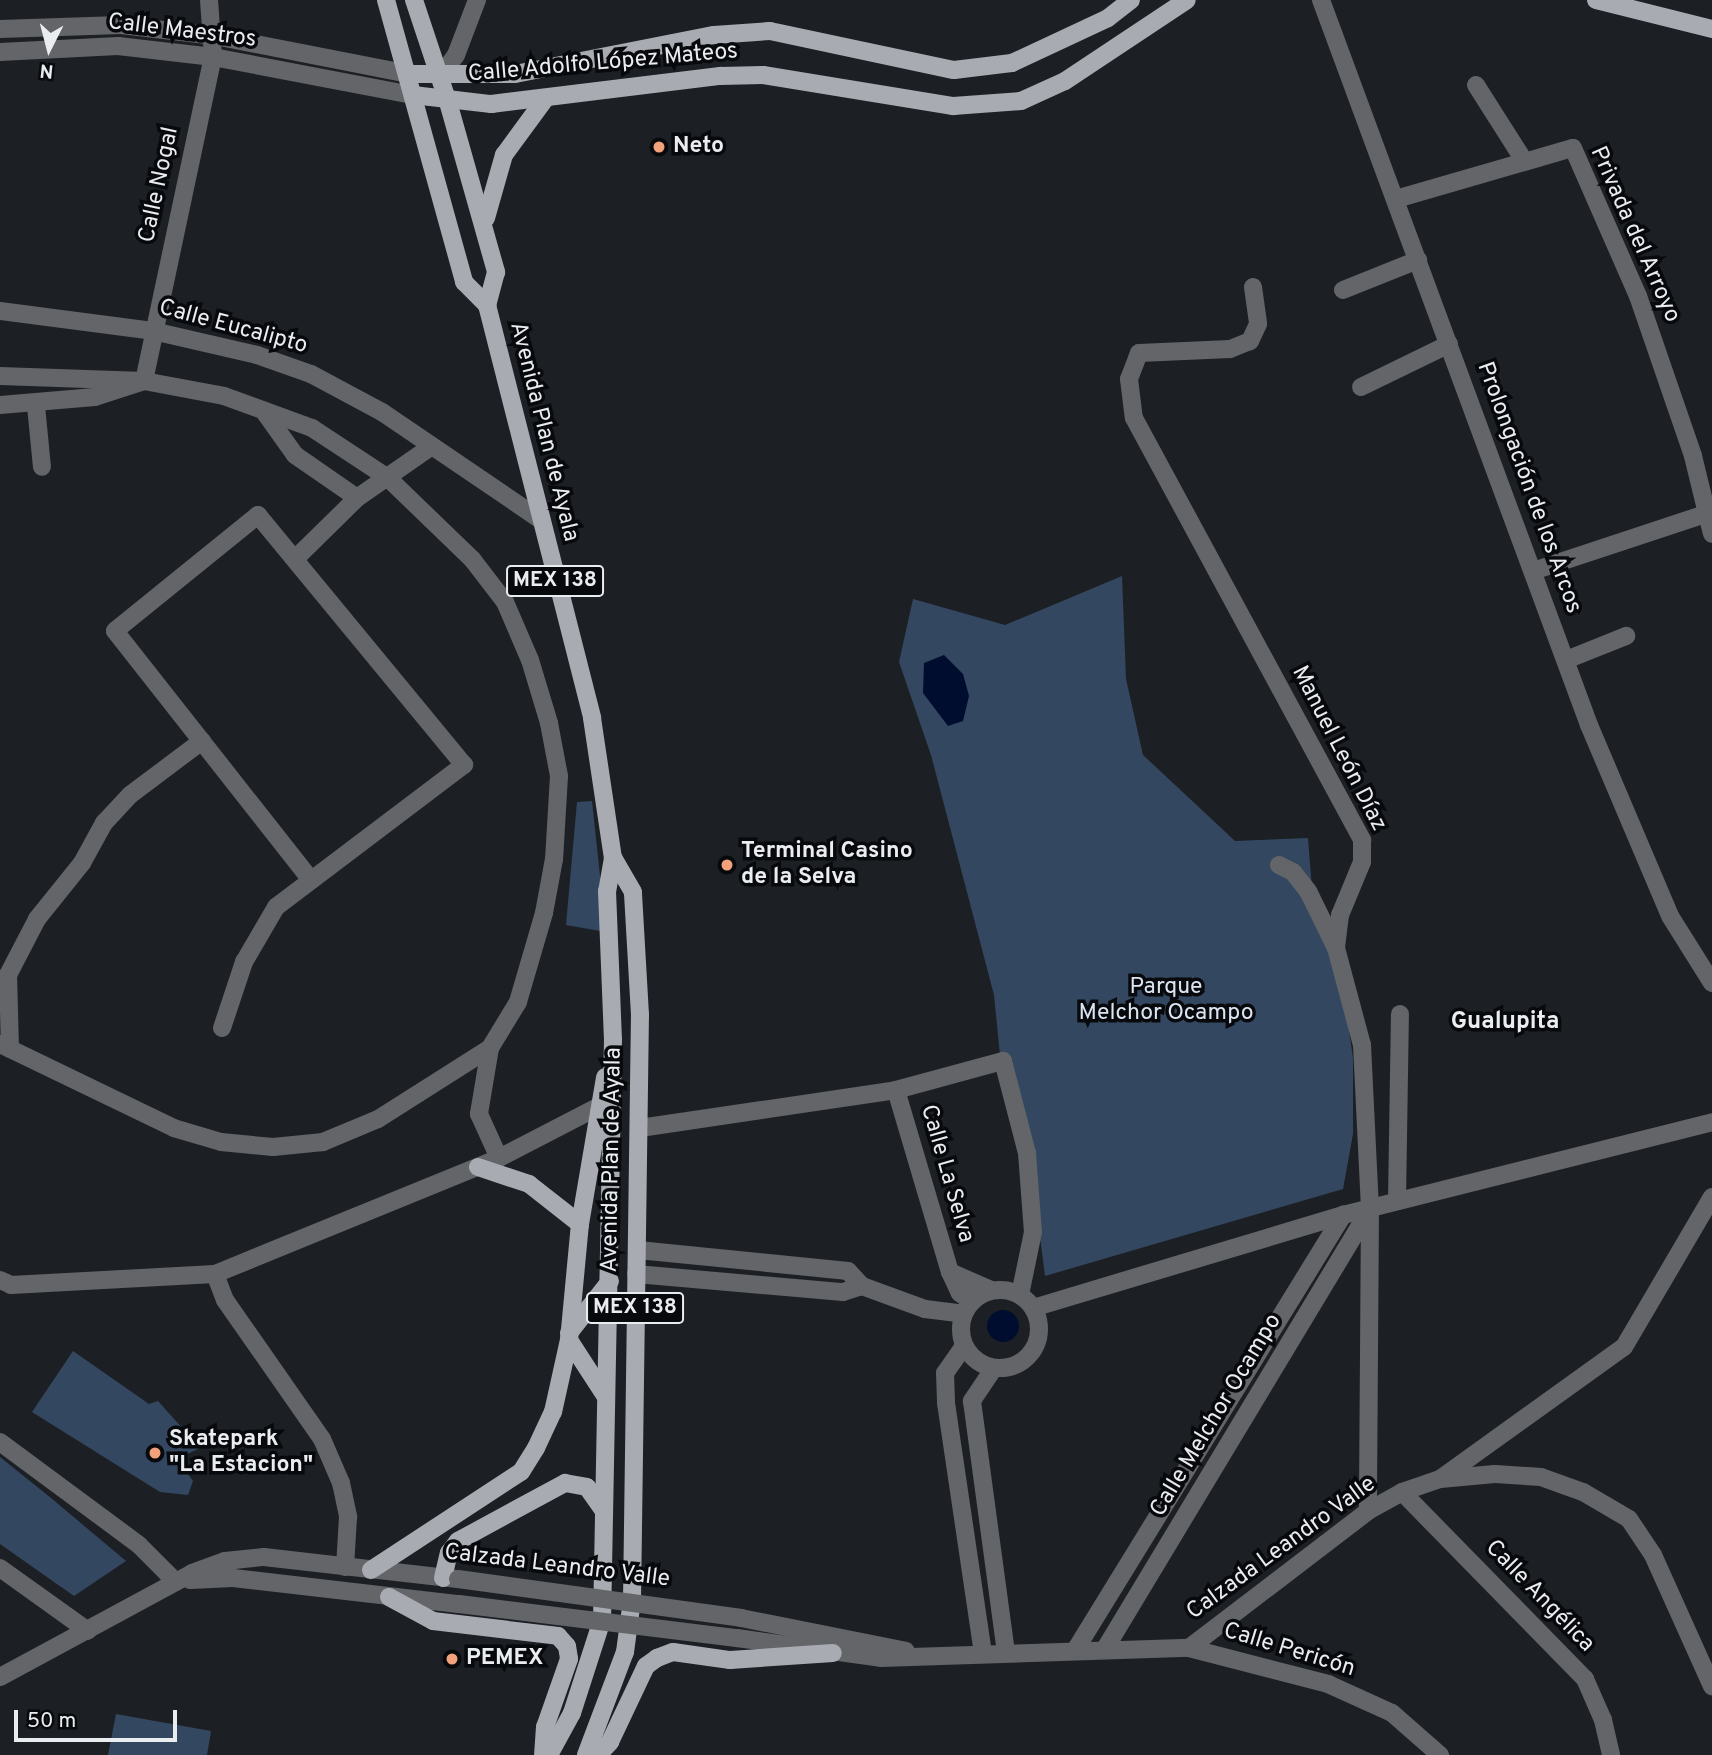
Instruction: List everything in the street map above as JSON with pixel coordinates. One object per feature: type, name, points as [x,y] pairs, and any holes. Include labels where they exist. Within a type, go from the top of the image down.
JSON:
[{"type":"main road","name":"Avenida Plan de Ayala","points":[[386,0],[464,282],[488,305]]},
{"type":"main road","name":"Avenida Plan de Ayala","points":[[414,0],[448,102],[485,225],[496,272],[488,305],[538,518],[592,718],[613,858],[607,891],[613,1039],[602,1620],[596,1648],[572,1713],[549,1755]]},
{"type":"main road","name":"Calle Adolfo López Mateos","points":[[408,74],[440,77],[515,74],[714,35],[771,31],[954,70],[1012,63],[1108,18],[1131,0]]},
{"type":"main road","name":"Calle Adolfo López Mateos","points":[[414,95],[448,102],[545,99],[720,76],[763,75],[953,106],[1021,101],[1065,81],[1187,0]]},
{"type":"main road","points":[[1596,0],[1712,29]]},
{"type":"main road","points":[[485,225],[503,155],[545,99]]},
{"type":"main road","name":"Avenida Plan de Ayala","points":[[586,1755],[631,1628],[640,1128],[633,892],[613,858]]},
{"type":"main road","points":[[371,1570],[521,1472],[553,1412],[569,1336],[580,1224],[598,1107],[613,1039]]},
{"type":"main road","points":[[478,1167],[529,1184],[580,1224]]},
{"type":"main road","points":[[569,1336],[610,1280]]},
{"type":"main road","points":[[569,1336],[606,1397]]},
{"type":"main road","points":[[451,1578],[449,1553],[458,1541],[565,1483],[587,1487],[603,1511]]},
{"type":"main road","points":[[389,1597],[433,1621],[558,1636],[567,1646],[569,1659],[545,1727],[543,1755]]},
{"type":"main road","points":[[598,1755],[610,1742],[646,1666],[657,1658],[673,1652],[730,1660],[833,1653]]},
{"type":"street","name":"Calle Nogal","points":[[144,381],[213,57],[215,36],[209,0]]},
{"type":"street","points":[[440,77],[456,55],[477,0]]},
{"type":"street","name":"Prolongación de los Arcos","points":[[1321,0],[1566,660],[1670,916],[1712,983]]},
{"type":"street","name":"Calle Maestros","points":[[0,29],[121,24],[215,36],[408,74]]},
{"type":"street","name":"Calle Maestros","points":[[0,52],[118,46],[213,57],[414,95]]},
{"type":"street","name":"Calle Maestros","points":[[275,68],[277,48]]},
{"type":"street","points":[[1476,85],[1523,159]]},
{"type":"street","name":"Privada del Arroyo","points":[[1396,199],[1523,159],[1573,148],[1638,296],[1708,513],[1712,534]]},
{"type":"street","points":[[1343,290],[1418,260]]},
{"type":"street","name":"Manuel León Díaz","points":[[1253,287],[1258,324],[1250,341],[1230,349],[1139,353],[1129,379],[1134,418],[1362,840],[1362,862],[1340,915],[1336,948],[1362,1045],[1370,1209]]},
{"type":"street","name":"Calle Eucalipto","points":[[0,311],[153,331],[257,355],[311,374],[382,412],[538,518]]},
{"type":"street","points":[[1361,387],[1449,344]]},
{"type":"street","points":[[0,376],[144,381],[224,396],[312,428],[388,478],[472,559],[505,602],[530,660],[552,736],[559,776],[554,859],[544,913],[518,1002],[490,1048],[479,1114],[499,1158]]},
{"type":"street","points":[[0,405],[36,406],[95,397],[144,381]]},
{"type":"street","points":[[36,406],[41,467]]},
{"type":"street","points":[[263,410],[295,455],[357,498]]},
{"type":"street","points":[[296,558],[357,498],[432,446]]},
{"type":"street","points":[[1533,571],[1708,513]]},
{"type":"street","points":[[222,1028],[244,962],[276,907],[312,880],[464,765],[258,514],[115,631],[312,880]]},
{"type":"street","points":[[1566,660],[1626,636]]},
{"type":"street","points":[[202,741],[130,795],[104,823],[82,863],[37,919],[4,973],[5,1046],[174,1128],[221,1142],[273,1147],[323,1142],[378,1119],[490,1048]]},
{"type":"street","points":[[1279,865],[1293,872],[1308,891],[1336,948]]},
{"type":"street","points":[[1397,1201],[1400,1014]]},
{"type":"street","points":[[640,1128],[896,1090],[1003,1061],[1027,1153],[1033,1232],[1026,1302],[1040,1332],[1029,1356],[1019,1364],[994,1368],[982,1364],[964,1346],[961,1336],[968,1308]]},
{"type":"street","name":"Calle La Selva","points":[[896,1090],[950,1272],[968,1308]]},
{"type":"street","points":[[4,1286],[215,1274],[499,1158],[598,1107]]},
{"type":"street","points":[[638,1250],[848,1271],[862,1286],[925,1309],[968,1308],[991,1290],[1026,1302],[1343,1215],[1712,1122]]},
{"type":"street","points":[[1440,1479],[1624,1347],[1712,1197]]},
{"type":"street","points":[[1368,1511],[1370,1209]]},
{"type":"street","name":"Calle Melchor Ocampo","points":[[1105,1649],[1370,1209]]},
{"type":"street","name":"Calle Melchor Ocampo","points":[[1076,1649],[1343,1215]]},
{"type":"street","name":"Calle La Selva","points":[[950,1272],[991,1290]]},
{"type":"street","points":[[215,1274],[225,1300],[326,1450],[348,1517],[345,1567]]},
{"type":"street","points":[[636,1274],[843,1292],[862,1286]]},
{"type":"street","points":[[964,1346],[945,1373],[946,1403],[983,1653]]},
{"type":"street","points":[[994,1368],[972,1401],[1006,1652]]},
{"type":"street","points":[[0,1442],[139,1545],[176,1583],[0,1677]]},
{"type":"street","name":"Calzada Leandro Valle","points":[[176,1583],[233,1578],[737,1638],[833,1653],[933,1658],[1076,1649],[1189,1648],[1368,1511],[1402,1492],[1440,1479],[1495,1474],[1541,1477],[1583,1492],[1629,1519],[1653,1555],[1712,1686]]},
{"type":"street","name":"Calle Angélica","points":[[1402,1492],[1585,1679],[1603,1720],[1611,1755]]},
{"type":"street","name":"Calzada Leandro Valle","points":[[176,1583],[208,1566],[245,1558],[345,1567],[451,1578],[741,1618],[933,1658]]},
{"type":"street","points":[[0,1568],[88,1631]]},
{"type":"street","name":"Calle Pericón","points":[[1189,1648],[1328,1684],[1392,1713],[1440,1755]]},
{"type":"green space","name":"Parque Melchor Ocampo","points":[[1122,576],[1126,679],[1143,755],[1235,841],[1308,838],[1314,915],[1342,982],[1353,1058],[1353,1134],[1343,1189],[1045,1276],[1037,1214],[1000,1055],[994,995],[931,755],[899,662],[913,599],[1005,625]]},
{"type":"green space","points":[[592,801],[606,932],[566,925],[577,802]]},
{"type":"green space","points":[[73,1351],[149,1404],[158,1401],[200,1448],[177,1459],[193,1481],[188,1495],[160,1492],[32,1412]]},
{"type":"green space","points":[[0,1457],[126,1561],[74,1596],[0,1544]]},
{"type":"green space","points":[[116,1714],[211,1731],[207,1755],[108,1755]]},
{"type":"shaded area","points":[[944,655],[963,674],[969,696],[963,721],[948,726],[923,693],[924,663]]},
{"type":"shaded area","points":[[1003,1310],[1014,1315],[1019,1326],[1014,1337],[1003,1342],[992,1337],[987,1326],[992,1315]]},
{"type":"place","name":"Neto","points":[[659,147]]},
{"type":"place","name":"Terminal Casino de la Selva","points":[[727,865]]},
{"type":"place","name":"Skatepark \"La Estacion\"","points":[[155,1453]]},
{"type":"place","name":"PEMEX","points":[[452,1659]]},
{"type":"district","name":"Gualupita","points":[[1505,1023]]}]
